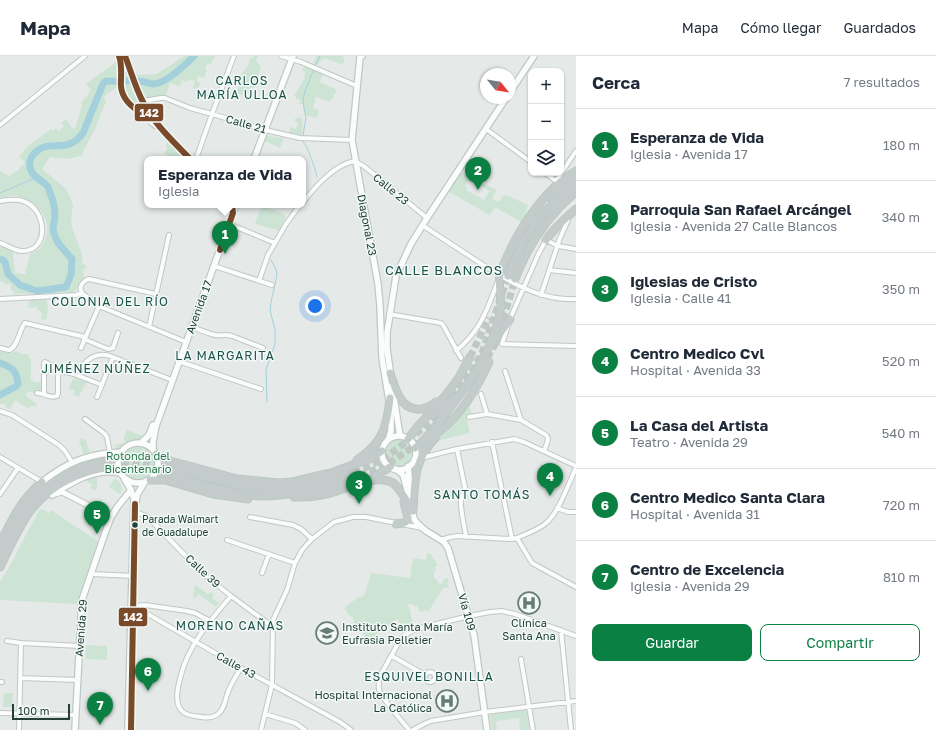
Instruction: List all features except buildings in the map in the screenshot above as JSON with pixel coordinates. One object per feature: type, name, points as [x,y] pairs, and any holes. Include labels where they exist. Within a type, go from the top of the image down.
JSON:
[{"type":"highway","points":[[423,442],[462,393],[485,353],[496,329],[501,306],[500,275],[516,238],[529,217],[543,200],[576,171]]},
{"type":"highway","points":[[508,276],[523,242],[555,196],[576,176]]},
{"type":"highway","points":[[545,211],[576,184]]},
{"type":"highway","points":[[516,279],[536,236],[576,192]]},
{"type":"highway","points":[[561,207],[576,197]]},
{"type":"highway","points":[[546,240],[557,226],[576,209]]},
{"type":"highway","points":[[485,353],[510,319]]},
{"type":"highway","points":[[408,439],[460,375],[470,357]]},
{"type":"highway","points":[[412,510],[418,462],[431,442],[466,403],[489,362]]},
{"type":"highway","points":[[390,373],[400,398],[408,407],[412,409],[426,409],[444,396]]},
{"type":"highway","points":[[419,426],[462,393]]},
{"type":"highway","points":[[345,467],[364,456],[378,442],[386,426],[390,398]]},
{"type":"highway","points":[[414,448],[441,431]]},
{"type":"highway","points":[[238,479],[278,483],[292,482],[331,473],[372,458],[382,451]]},
{"type":"highway","points":[[155,452],[163,459],[238,479],[283,488]]},
{"type":"highway","points":[[0,553],[23,512],[32,500],[50,484],[69,472],[87,465],[111,460]]},
{"type":"highway","points":[[0,568],[26,518],[33,508],[46,495],[54,488],[77,475],[98,469],[111,460]]},
{"type":"highway","points":[[147,481],[164,480],[213,494],[236,498],[258,499],[324,488],[393,468]]},
{"type":"highway","points":[[276,496],[243,494],[164,470],[264,489],[283,488],[360,477],[388,481],[395,485],[412,510]]},
{"type":"highway","points":[[0,544],[17,510],[26,498],[42,482]]},
{"type":"highway","points":[[396,524],[406,522],[408,518],[401,494]]},
{"type":"highway","points":[[0,568],[8,560],[32,517],[41,505],[52,495]]},
{"type":"main road","points":[[119,56],[122,65],[120,88],[123,96],[163,131],[187,156]]},
{"type":"main road","points":[[125,56],[143,101],[163,131]]},
{"type":"main road","name":"Diagonal 23","points":[[361,56],[352,140],[376,271],[380,306],[382,358],[390,398],[392,422],[388,440]]},
{"type":"main road","points":[[516,83],[533,57]]},
{"type":"main road","points":[[255,156],[292,58]]},
{"type":"main road","points":[[400,436],[390,373],[387,342],[389,314],[396,276],[402,261],[422,225],[502,104]]},
{"type":"main road","points":[[232,208],[233,213]]},
{"type":"main road","name":"Avenida 17","points":[[191,327],[206,282],[235,208]]},
{"type":"main road","name":"Avenida 17","points":[[142,443],[151,432],[225,238],[225,234]]},
{"type":"main road","name":"Avenida 17","points":[[155,452],[153,442],[156,426],[171,379]]},
{"type":"main road","points":[[400,436],[408,439],[414,448],[415,457],[408,466],[402,469],[393,468],[384,460],[382,451],[384,445],[388,440],[394,437],[400,436]]},
{"type":"main road","points":[[42,482],[54,472],[72,462],[91,456],[111,460],[130,444],[142,443],[148,445],[155,452],[158,461],[158,468],[155,474],[147,481],[137,495],[133,576],[134,606],[132,614]]},
{"type":"main road","points":[[121,452],[118,463],[122,476],[131,490],[134,499],[129,730]]},
{"type":"main road","name":"Vía 109","points":[[408,466],[412,510]]},
{"type":"main road","name":"Vía 109","points":[[393,468],[402,475],[414,519],[423,528],[444,542],[448,548],[476,646],[487,730]]},
{"type":"main road","points":[[52,495],[77,480],[90,475],[105,472],[122,476],[133,483],[147,481]]},
{"type":"main road","name":"Avenida 29","points":[[75,730],[82,600],[111,517],[131,490]]},
{"type":"street","points":[[0,125],[85,56]]},
{"type":"street","points":[[197,156],[234,56]]},
{"type":"street","points":[[281,56],[292,58],[357,86]]},
{"type":"street","name":"Calle 21","points":[[143,101],[165,98],[190,108],[265,130],[300,138],[352,140]]},
{"type":"street","points":[[486,129],[528,160]]},
{"type":"street","points":[[564,169],[576,152]]},
{"type":"street","points":[[306,199],[323,180],[340,166],[348,162],[355,161]]},
{"type":"street","name":"Calle 23","points":[[355,161],[360,163],[427,218]]},
{"type":"street","points":[[549,176],[556,181],[559,176]]},
{"type":"street","points":[[0,202],[15,200],[30,204],[36,210],[42,225],[42,233],[35,247],[21,251],[0,243]]},
{"type":"street","points":[[259,281],[265,260],[286,224],[298,208]]},
{"type":"street","points":[[541,295],[560,238],[568,220]]},
{"type":"street","points":[[229,224],[275,243]]},
{"type":"street","points":[[422,225],[524,289],[541,295],[565,300],[576,299]]},
{"type":"street","points":[[149,327],[169,235]]},
{"type":"street","points":[[576,249],[558,246],[546,240],[510,319],[502,344],[576,346]]},
{"type":"street","points":[[214,266],[272,285]]},
{"type":"street","points":[[549,270],[576,273]]},
{"type":"street","points":[[456,350],[470,338],[484,318],[500,275]]},
{"type":"street","points":[[156,294],[89,279],[86,280],[80,289],[82,293],[100,306],[185,342]]},
{"type":"street","points":[[0,299],[76,295],[82,293]]},
{"type":"street","points":[[81,348],[100,306]]},
{"type":"street","points":[[389,314],[440,323],[443,325],[461,358]]},
{"type":"street","points":[[0,348],[8,350],[11,349],[20,336],[22,325],[25,323],[85,338],[110,349]]},
{"type":"street","points":[[191,327],[213,334],[228,335],[263,348]]},
{"type":"street","points":[[107,355],[110,349],[113,348],[118,333]]},
{"type":"street","points":[[74,374],[89,359],[107,355],[171,379]]},
{"type":"street","points":[[97,397],[113,357]]},
{"type":"street","points":[[178,361],[261,389]]},
{"type":"street","points":[[44,394],[44,363],[46,362],[61,371],[74,374],[102,385]]},
{"type":"street","points":[[37,393],[44,394],[49,397],[57,396],[58,375],[61,371]]},
{"type":"street","points":[[505,371],[521,420]]},
{"type":"street","points":[[480,394],[487,414]]},
{"type":"street","points":[[0,411],[12,415],[59,445],[65,450],[72,462]]},
{"type":"street","points":[[469,418],[487,414],[521,420],[546,435],[548,438],[544,451]]},
{"type":"street","points":[[85,419],[107,437],[111,460]]},
{"type":"street","points":[[425,457],[456,449],[514,439],[544,451],[576,467],[551,518],[536,530],[514,538],[451,537],[440,540]]},
{"type":"street","points":[[492,442],[514,538],[532,563],[576,587]]},
{"type":"street","points":[[456,449],[465,488],[461,501],[466,537]]},
{"type":"street","points":[[0,457],[42,482]]},
{"type":"street","points":[[0,494],[18,468]]},
{"type":"street","points":[[52,495],[62,492],[111,517]]},
{"type":"street","points":[[557,508],[568,512],[576,512]]},
{"type":"street","name":"Calle 39","points":[[136,512],[149,518],[201,572],[230,596],[273,627]]},
{"type":"street","points":[[250,517],[293,525],[301,529],[312,539]]},
{"type":"street","points":[[261,730],[272,685],[273,627],[275,616],[285,596],[295,563],[302,550],[312,539],[334,522],[345,518],[359,517],[423,528]]},
{"type":"street","points":[[227,540],[295,563]]},
{"type":"street","points":[[262,573],[269,554]]},
{"type":"street","points":[[91,574],[133,576]]},
{"type":"street","points":[[230,596],[195,642],[184,665],[178,684],[177,700],[183,712],[192,716],[210,718],[216,716],[221,711],[228,692],[241,668]]},
{"type":"street","points":[[134,606],[145,605],[191,612],[196,613],[210,621]]},
{"type":"street","points":[[144,613],[142,610],[143,606],[145,605]]},
{"type":"street","name":"Calle 43","points":[[134,606],[241,668],[340,722],[351,730]]},
{"type":"street","points":[[409,730],[380,691],[378,682],[400,640],[413,630],[468,616],[497,611],[508,612],[576,636]]},
{"type":"street","points":[[561,630],[571,730]]},
{"type":"street","points":[[7,641],[80,646]]},
{"type":"street","points":[[19,730],[21,642]]},
{"type":"street","points":[[392,656],[425,675]]},
{"type":"street","points":[[522,659],[533,730]]},
{"type":"street","points":[[20,678],[78,680]]},
{"type":"street","points":[[413,730],[431,721],[485,712],[576,701]]},
{"type":"street","points":[[0,712],[76,715]]},
{"type":"street","points":[[265,714],[295,723],[305,730]]},
{"type":"green space","points":[[184,56],[218,56],[214,57],[211,65],[207,64],[205,69],[207,70],[204,78],[198,76],[197,81],[200,83],[198,89],[193,88],[195,81],[189,79],[188,82],[182,80],[180,86],[170,83],[166,96],[146,99],[136,75],[157,74]]},
{"type":"green space","points":[[258,56],[256,61],[261,66],[255,88],[252,87],[246,96],[236,93],[242,79],[240,76],[251,58]]},
{"type":"green space","points":[[316,56],[343,56],[345,59],[343,65],[325,58],[321,60],[318,65],[313,63]]},
{"type":"green space","points":[[117,61],[119,69],[118,87],[104,96],[106,102],[93,133],[81,156],[67,159],[50,157],[42,169],[65,188],[70,196],[73,206],[71,220],[72,227],[82,255],[83,264],[86,265],[86,268],[83,269],[84,279],[73,292],[14,294],[14,291],[11,291],[11,284],[4,284],[4,282],[0,281],[0,246],[13,252],[15,273],[25,274],[30,254],[37,251],[41,247],[46,237],[47,229],[43,214],[31,202],[16,196],[0,198],[0,171],[9,176],[17,171],[25,162],[19,157],[28,146],[51,129],[53,131],[56,128],[58,131],[64,126],[61,123],[66,119],[73,129],[76,126],[82,105],[81,102],[91,90],[86,84]]},
{"type":"green space","points":[[125,63],[141,105],[138,107],[125,96],[123,87]]},
{"type":"green space","points":[[304,66],[323,73],[320,82],[337,90],[330,102],[316,97],[313,108],[319,110],[317,118],[305,115],[303,104],[299,104],[300,100],[296,99],[294,96],[305,78],[305,72],[302,71]]},
{"type":"green space","points":[[301,115],[303,128],[301,137],[288,134],[291,127],[296,129],[298,124],[294,120],[296,118],[300,118]]},
{"type":"green space","points":[[267,136],[284,138],[280,148],[265,141]]},
{"type":"green space","points":[[169,142],[181,156],[168,156],[164,153],[167,149],[166,144]]},
{"type":"green space","points":[[460,172],[497,190],[492,199],[499,202],[504,194],[528,205],[525,216],[521,222],[495,207],[490,215],[449,192]],"holes":[[[471,180],[489,191],[484,200],[466,190],[467,188],[465,187],[468,181],[470,182]]]},
{"type":"green space","points":[[262,208],[268,208],[286,215],[281,231],[255,224]]},
{"type":"green space","points":[[29,300],[47,300],[48,311],[46,320],[41,319],[42,313],[40,310],[37,310],[37,307],[28,307]]},
{"type":"green space","points":[[0,351],[29,354],[28,357],[31,358],[30,380],[33,380],[33,382],[41,382],[41,391],[36,391],[34,393],[30,391],[25,395],[37,404],[35,407],[30,406],[28,409],[15,400],[10,409],[5,407],[5,404],[0,404]]},
{"type":"green space","points":[[74,378],[87,382],[79,396],[73,394],[75,391],[72,389],[71,391],[68,389]]},
{"type":"green space","points":[[470,407],[472,414],[466,416],[470,433],[436,441],[459,416]]},
{"type":"green space","points":[[127,430],[147,437],[139,442],[131,442],[123,449],[116,451],[115,445],[125,443],[124,437]]},
{"type":"green space","points":[[81,438],[86,440],[90,453],[83,454],[79,442],[81,441]]},
{"type":"green space","points":[[398,439],[408,443],[412,453],[408,463],[398,467],[388,463],[384,453],[388,443]]},
{"type":"green space","name":"Rotonda del Bicentenario","points":[[142,445],[151,450],[155,456],[155,470],[151,476],[142,481],[134,481],[125,476],[121,470],[120,459],[125,450],[131,446]]},
{"type":"green space","points":[[99,474],[97,477],[97,487],[95,491],[90,488],[92,485],[83,478]]},
{"type":"green space","points":[[115,478],[121,485],[122,489],[120,494],[109,487]]},
{"type":"green space","points":[[40,509],[43,509],[49,513],[51,510],[99,542],[78,604],[0,600],[0,582]]},
{"type":"green space","points":[[427,553],[431,554],[433,559],[436,560],[435,563],[437,563],[437,566],[435,567],[436,570],[434,570],[434,578],[440,584],[444,579],[448,578],[449,582],[447,583],[449,587],[444,587],[428,612],[428,610],[419,612],[418,607],[408,603],[413,623],[403,627],[397,619],[386,627],[382,625],[372,644],[366,641],[361,629],[356,630],[353,618],[344,608],[357,598],[364,596],[371,573],[410,578],[413,558],[426,560]]},
{"type":"green space","points":[[195,585],[208,594],[210,592],[214,594],[212,598],[219,603],[216,607],[198,594],[195,599],[193,597]]},
{"type":"green space","points":[[86,645],[107,646],[107,660],[85,659]]},
{"type":"green space","points":[[157,664],[156,678],[159,679],[159,682],[147,680],[147,666]]},
{"type":"green space","points":[[4,693],[13,693],[12,707],[3,707]]},
{"type":"green space","points":[[527,710],[530,730],[520,730],[519,718],[496,721],[497,730],[492,730],[490,714]]},
{"type":"waterway","points":[[0,259],[5,262],[8,274],[20,285],[37,291],[66,287],[71,275],[72,259],[55,237],[53,228],[55,217],[53,202],[48,187],[35,176],[31,170],[30,160],[32,156],[37,151],[47,146],[65,145],[77,140],[83,133],[103,84],[106,81],[141,81],[153,84],[158,83],[175,73],[194,56]]},
{"type":"waterway","points":[[315,66],[320,56]]},
{"type":"waterway","points":[[303,136],[306,117],[303,99],[314,69]]},
{"type":"waterway","points":[[303,139],[317,177]]},
{"type":"waterway","points":[[0,193],[37,177]]},
{"type":"waterway","points":[[267,402],[266,369],[275,344],[275,330],[270,310],[277,275],[276,269],[271,260]]},
{"type":"waterway","points":[[0,363],[13,370],[18,384],[0,395]]},
{"type":"tunnel","points":[[354,473],[381,460],[397,449],[430,423],[444,409],[470,374],[482,353],[508,276]]},
{"type":"tunnel","points":[[482,367],[498,338],[515,279]]},
{"type":"tunnel","points":[[470,357],[489,318]]},
{"type":"tunnel","points":[[360,476],[388,464],[418,442]]},
{"type":"tunnel","points":[[112,461],[128,460],[147,462],[165,467]]},
{"type":"tunnel","points":[[111,467],[137,468],[163,473]]},
{"type":"transit line","name":"142","points":[[119,56],[121,65],[121,88],[125,99],[138,112],[149,119]]},
{"type":"transit line","name":"142","points":[[125,56],[147,110],[164,132],[187,156]]},
{"type":"transit line","name":"142","points":[[220,250],[233,213],[232,208]]},
{"type":"transit line","name":"142","points":[[131,730],[135,504]]},
{"type":"place","name":"Parroquia San Rafael Arcángel","points":[[478,190]]},
{"type":"place","name":"Esperanza de Vida","points":[[225,254]]},
{"type":"place","name":"Centro Medico Cvl","points":[[550,496]]},
{"type":"place","name":"Iglesias de Cristo","points":[[359,504]]},
{"type":"place","name":"Parada Walmart de Guadalupe","points":[[135,525]]},
{"type":"place","name":"La Casa del Artista","points":[[97,534]]},
{"type":"place","name":"Clínica Santa Ana","points":[[529,603]]},
{"type":"place","name":"Instituto Santa María Eufrasia Pelletier","points":[[327,633]]},
{"type":"place","name":"Centro Medico Santa Clara","points":[[148,691]]},
{"type":"place","name":"Hospital Internacional La Católica","points":[[447,701]]},
{"type":"place","name":"Centro de Excelencia","points":[[100,725]]},
{"type":"district","name":"CARLOS MARÍA ULLOA","points":[[242,88]]},
{"type":"district","name":"CALLE BLANCOS","points":[[444,270]]},
{"type":"district","name":"COLONIA DEL RÍO","points":[[110,302]]},
{"type":"district","name":"LA MARGARITA","points":[[225,356]]},
{"type":"district","name":"JIMÉNEZ NÚÑEZ","points":[[96,369]]},
{"type":"district","name":"SANTO TOMÁS","points":[[482,495]]},
{"type":"district","name":"MORENO CAÑAS","points":[[230,626]]},
{"type":"district","name":"ESQUIVEL BONILLA","points":[[429,677]]}]
